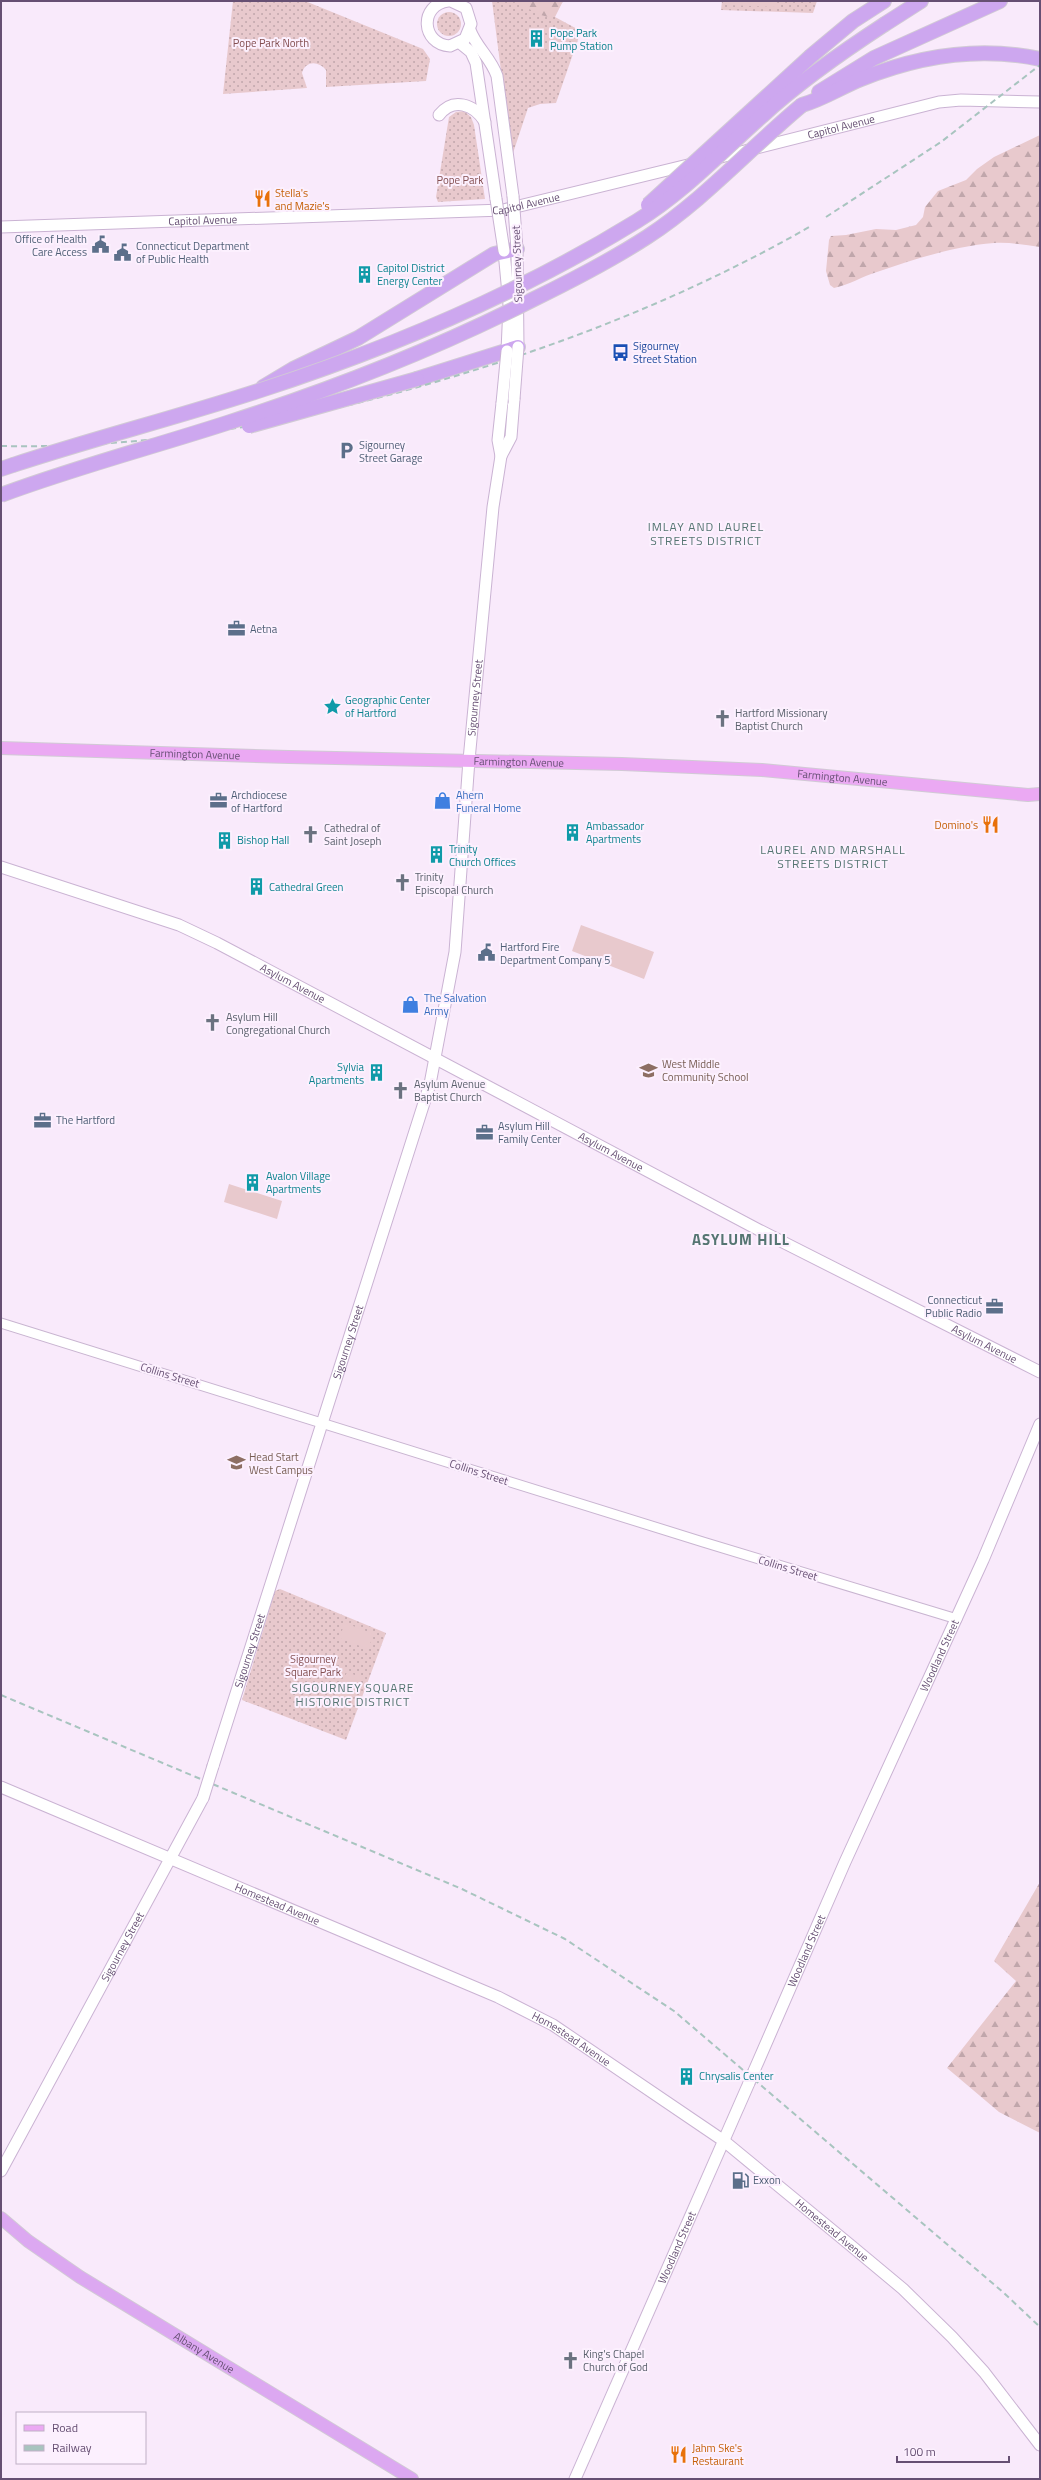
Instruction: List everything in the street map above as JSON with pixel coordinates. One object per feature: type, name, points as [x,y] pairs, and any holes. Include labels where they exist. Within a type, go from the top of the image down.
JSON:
[{"type":"highway","points":[[629,226],[652,200],[817,51],[854,21],[884,1]]},
{"type":"highway","points":[[5,466],[260,390],[339,362],[458,314],[544,272],[629,226],[683,188],[802,81],[921,1]]},
{"type":"highway","points":[[1,495],[89,464],[203,431],[295,400],[428,348],[520,306],[594,268],[641,241],[682,212],[802,105],[838,79],[886,52],[1000,1]]},
{"type":"highway","points":[[802,105],[893,68],[946,55],[996,53],[1040,59]]},
{"type":"highway","points":[[260,390],[293,369],[358,338],[494,254],[510,250]]},
{"type":"highway","points":[[203,431],[223,431],[242,428],[417,379],[513,349]]},
{"type":"highway","name":"Albany Avenue","points":[[1,2218],[28,2241],[80,2277],[412,2479]]},
{"type":"main road","points":[[445,1],[464,4],[471,18],[470,30],[460,43],[450,46],[441,44],[429,33],[426,23],[433,7],[445,1]]},
{"type":"main road","name":"Sigourney Street","points":[[470,30],[476,43],[491,63],[496,76],[513,196],[510,250],[514,399],[511,438],[501,456]]},
{"type":"main road","name":"Sigourney Street","points":[[460,43],[470,51],[476,60],[496,199],[510,250]]},
{"type":"main road","name":"Capitol Avenue","points":[[1,227],[502,210],[934,103],[961,100],[1040,102]]},
{"type":"main road","points":[[439,116],[449,107],[463,104],[475,110],[486,124]]},
{"type":"main road","points":[[493,178],[510,176]]},
{"type":"main road","name":"Sigourney Street","points":[[1,2171],[203,1798],[321,1422],[430,1084],[456,952],[469,760],[493,507],[501,456],[498,440],[502,403],[513,349]]},
{"type":"main road","name":"Farmington Avenue","points":[[1,748],[290,757],[469,760],[790,772],[1038,797]]},
{"type":"main road","name":"Asylum Avenue","points":[[1,867],[178,925],[217,942],[759,1230],[1040,1372]]},
{"type":"main road","name":"Woodland Street","points":[[575,2479],[845,1862],[957,1619],[1040,1424]]},
{"type":"main road","name":"Homestead Avenue","points":[[1,1787],[535,2014],[724,2141],[917,2302],[984,2372],[1040,2445]]},
{"type":"street","name":"Collins Street","points":[[1,1323],[957,1619]]},
{"type":"green space","name":"Pope Park North","points":[[233,1],[305,1],[423,49],[430,59],[426,81],[326,87],[326,70],[316,63],[312,63],[306,66],[302,73],[307,88],[223,94]]},
{"type":"green space","points":[[492,1],[563,1],[555,17],[581,31],[556,103],[540,104],[528,108],[512,156]]},
{"type":"green space","points":[[510,1],[563,1],[554,17],[548,17]]},
{"type":"green space","points":[[722,1],[817,1],[813,13],[721,10]]},
{"type":"green space","points":[[727,1],[776,1],[776,7],[727,5]]},
{"type":"green space","points":[[444,12],[454,12],[461,19],[461,29],[454,36],[444,36],[437,29],[437,19]]},
{"type":"green space","name":"Pope Park","points":[[464,111],[471,117],[474,125],[485,199],[438,202],[436,197],[449,117],[456,112]]},
{"type":"green space","points":[[1040,135],[1040,247],[1000,243],[965,247],[906,262],[840,287],[834,288],[830,285],[826,271],[829,240],[831,236],[846,235],[876,229],[896,230],[916,225],[923,217],[925,207],[938,191],[966,180],[977,169],[994,157]]},
{"type":"green space","points":[[581,925],[654,952],[644,979],[572,951]]},
{"type":"green space","points":[[229,1184],[282,1201],[277,1219],[224,1202]]},
{"type":"green space","name":"Sigourney Square Park","points":[[280,1589],[386,1633],[346,1740],[242,1700],[275,1591]]},
{"type":"green space","points":[[345,1623],[374,1634],[368,1649],[339,1638]]},
{"type":"green space","points":[[347,1672],[360,1677],[351,1700],[338,1695]]},
{"type":"green space","points":[[1040,1882],[1040,2133],[999,2112],[947,2068],[1016,1981],[994,1961]]},
{"type":"railway","points":[[826,217],[941,142],[1040,65]]},
{"type":"railway","points":[[1,446],[60,446],[177,437],[292,418],[406,390],[508,360],[597,328],[684,291],[769,249],[811,226]]},
{"type":"railway","points":[[1,1695],[462,1889],[565,1939],[674,2011],[1004,2293],[1040,2327]]},
{"type":"place","name":"Pope Park Pump Station","points":[[537,39]]},
{"type":"place","name":"Stella's and Mazie's","points":[[262,199]]},
{"type":"place","name":"Office of Health Care Access","points":[[100,245]]},
{"type":"place","name":"Connecticut Department of Public Health","points":[[123,252]]},
{"type":"place","name":"Capitol District Energy Center","points":[[364,274]]},
{"type":"place","name":"Sigourney Street Station","points":[[620,352]]},
{"type":"place","name":"Sigourney Street Garage","points":[[346,451]]},
{"type":"place","name":"Aetna","points":[[237,629]]},
{"type":"place","name":"Geographic Center of Hartford","points":[[332,706]]},
{"type":"place","name":"Hartford Missionary Baptist Church","points":[[722,719]]},
{"type":"place","name":"Archdiocese of Hartford","points":[[218,801]]},
{"type":"place","name":"Ahern Funeral Home","points":[[443,801]]},
{"type":"place","name":"Domino's","points":[[991,825]]},
{"type":"place","name":"Ambassador Apartments","points":[[573,832]]},
{"type":"place","name":"Cathedral of Saint Joseph","points":[[311,834]]},
{"type":"place","name":"Bishop Hall","points":[[224,840]]},
{"type":"place","name":"Trinity Church Offices","points":[[436,855]]},
{"type":"place","name":"Trinity Episcopal Church","points":[[402,883]]},
{"type":"place","name":"Cathedral Green","points":[[256,887]]},
{"type":"place","name":"Hartford Fire Department Company 5","points":[[487,953]]},
{"type":"place","name":"The Salvation Army","points":[[411,1004]]},
{"type":"place","name":"Asylum Hill Congregational Church","points":[[213,1023]]},
{"type":"place","name":"West Middle Community School","points":[[649,1070]]},
{"type":"place","name":"Sylvia Apartments","points":[[377,1073]]},
{"type":"place","name":"Asylum Avenue Baptist Church","points":[[401,1090]]},
{"type":"place","name":"The Hartford","points":[[43,1120]]},
{"type":"place","name":"Asylum Hill Family Center","points":[[485,1132]]},
{"type":"place","name":"Avalon Village Apartments","points":[[253,1182]]},
{"type":"place","name":"Connecticut Public Radio","points":[[995,1306]]},
{"type":"place","name":"Head Start West Campus","points":[[236,1463]]},
{"type":"place","name":"Chrysalis Center","points":[[686,2076]]},
{"type":"place","name":"Exxon","points":[[740,2180]]},
{"type":"place","name":"King's Chapel Church of God","points":[[570,2360]]},
{"type":"place","name":"Jahm Ske's Restaurant","points":[[679,2454]]},
{"type":"district","name":"IMLAY AND LAUREL STREETS DISTRICT","points":[[706,533]]},
{"type":"district","name":"LAUREL AND MARSHALL STREETS DISTRICT","points":[[833,856]]},
{"type":"district","name":"ASYLUM HILL","points":[[741,1239]]},
{"type":"district","name":"SIGOURNEY SQUARE HISTORIC DISTRICT","points":[[353,1694]]}]
